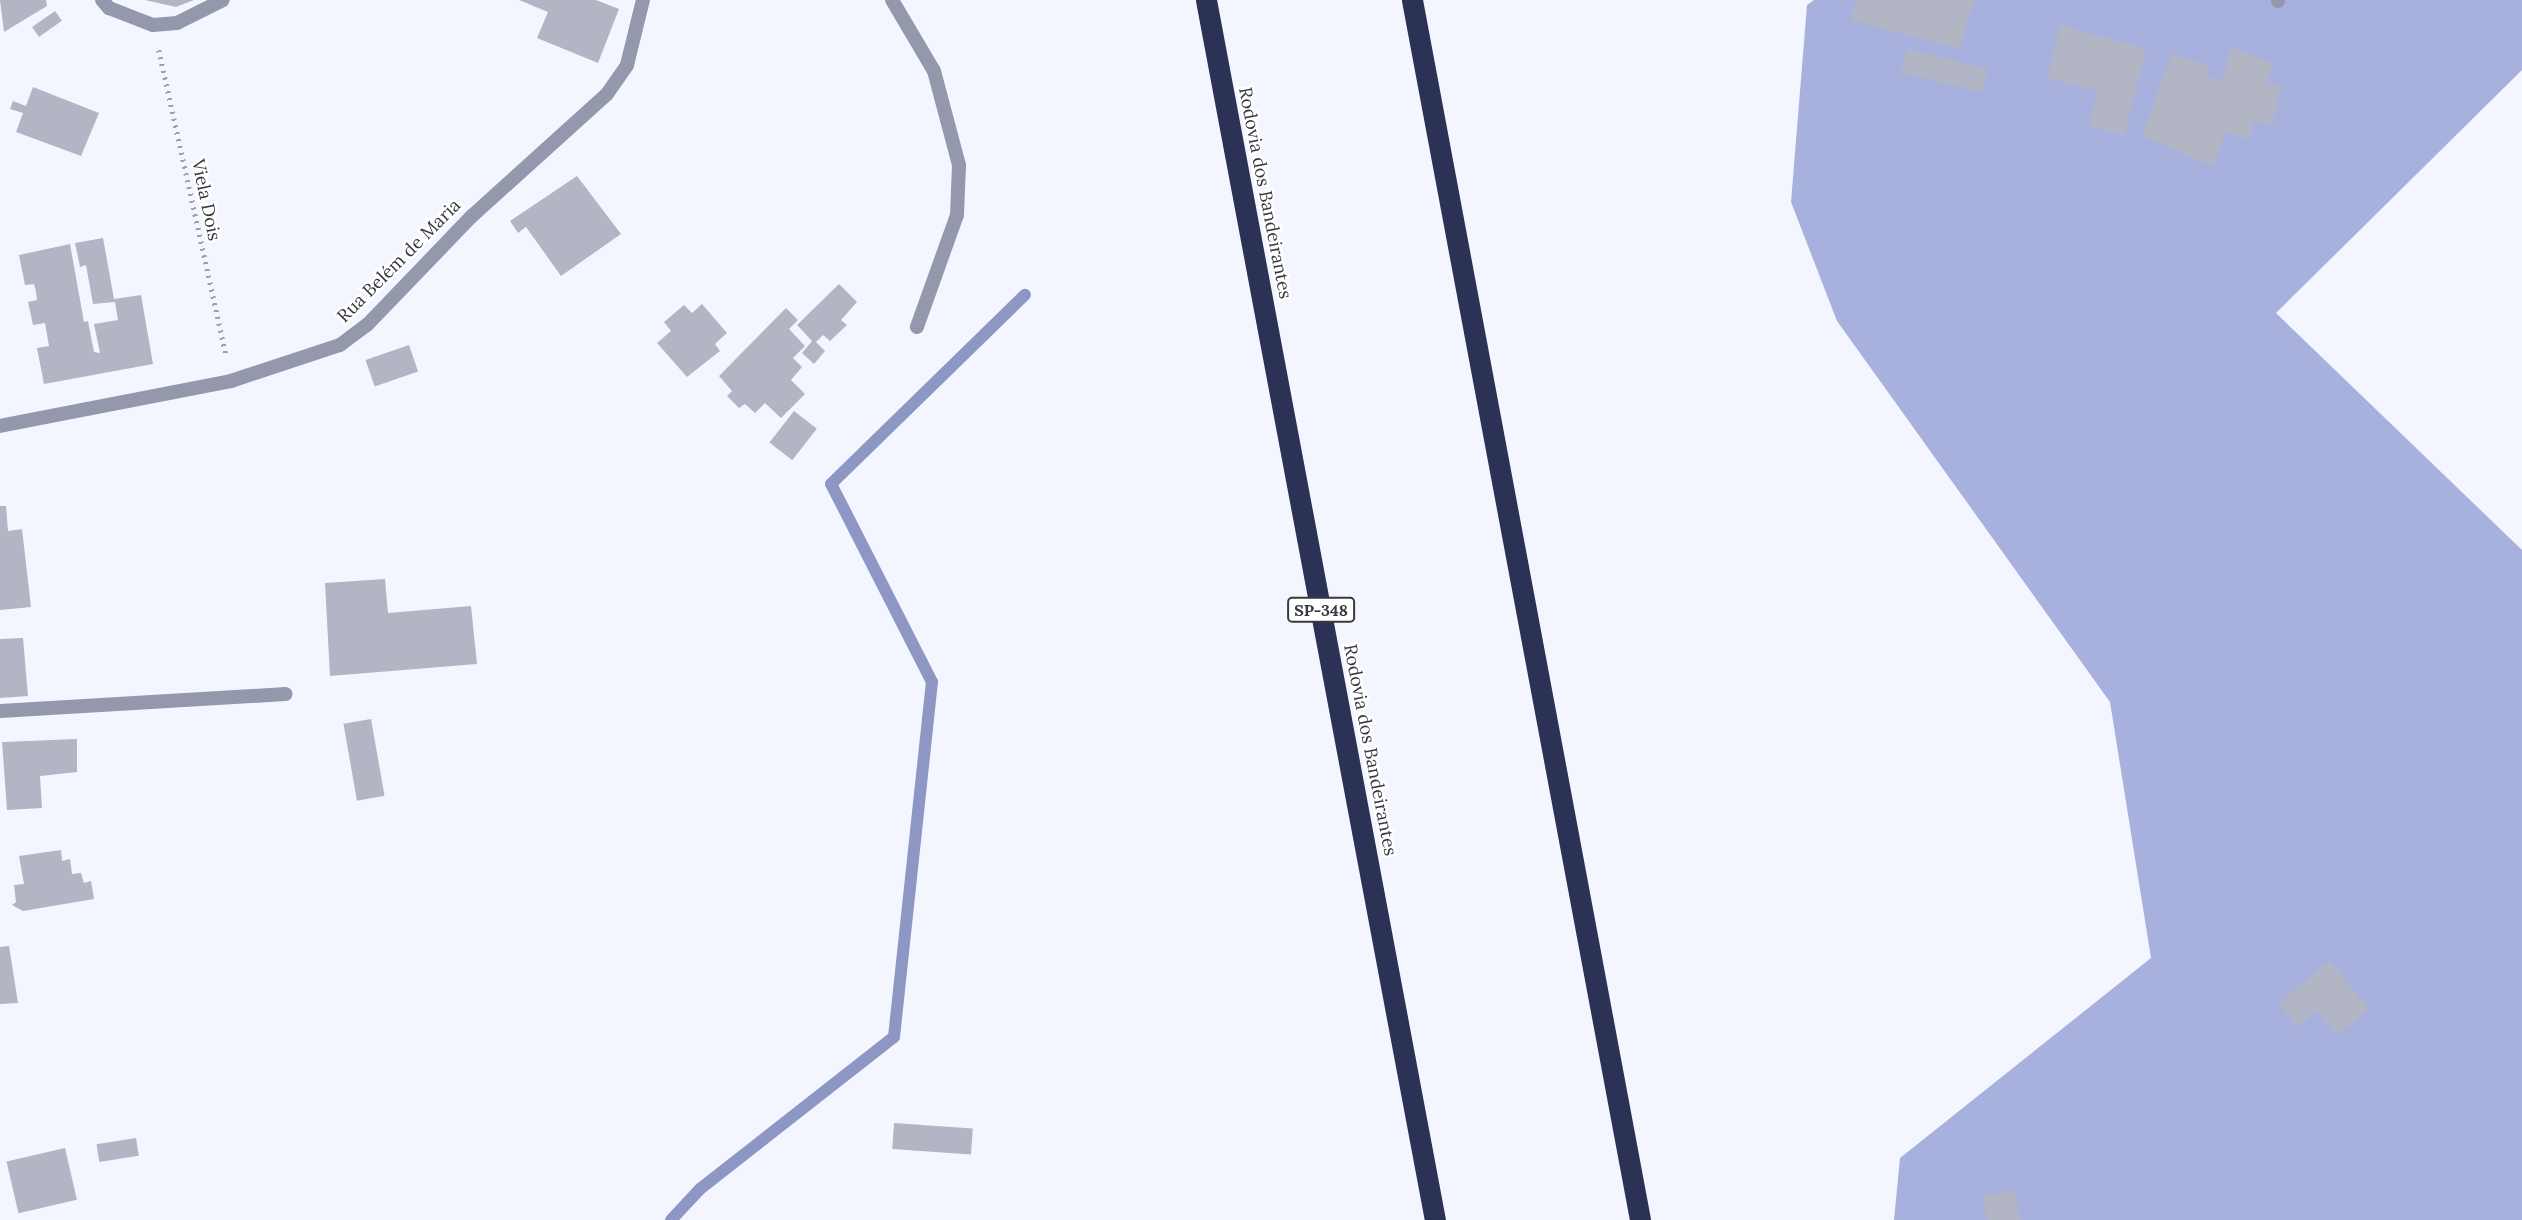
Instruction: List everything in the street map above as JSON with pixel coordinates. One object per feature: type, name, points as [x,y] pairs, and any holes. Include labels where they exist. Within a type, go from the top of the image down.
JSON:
[{"type":"highway","name":"Rodovia dos Bandeirantes","points":[[1206,0],[1436,1220]]},
{"type":"highway","points":[[1412,0],[1640,1220]]},
{"type":"street","points":[[102,0],[109,8],[153,25],[177,23],[223,0]]},
{"type":"street","name":"Rua Belém de Maria","points":[[0,426],[231,381],[340,345],[367,325],[472,216],[607,94],[627,65],[643,0]]},
{"type":"street","points":[[892,0],[933,71],[959,165],[957,215],[917,327]]},
{"type":"street","points":[[0,711],[285,694]]},
{"type":"path","name":"Viela Dois","points":[[153,25],[231,381]]},
{"type":"shaded area","points":[[1814,0],[2522,0],[2522,70],[2276,313],[2522,550],[2522,1220],[1894,1220],[1900,1158],[2151,958],[2110,702],[1837,321],[1791,202],[1807,5]]},
{"type":"building","points":[[0,0],[46,0],[47,6],[4,32]]},
{"type":"building","points":[[145,0],[194,0],[176,7]]},
{"type":"building","points":[[519,0],[596,0],[619,9],[598,63],[537,38],[548,12]]},
{"type":"building","points":[[1856,0],[1973,0],[1960,49],[1851,20]]},
{"type":"building","points":[[55,11],[62,21],[39,37],[32,27]]},
{"type":"building","points":[[2060,26],[2146,48],[2124,135],[2089,126],[2098,91],[2047,78]]},
{"type":"building","points":[[2232,47],[2273,64],[2267,83],[2281,87],[2272,125],[2254,121],[2249,140],[2225,132],[2214,166],[2142,136],[2172,54],[2209,66],[2206,76],[2222,82]]},
{"type":"building","points":[[1907,49],[1988,69],[1982,92],[1901,72]]},
{"type":"building","points":[[33,87],[99,113],[81,156],[16,132],[23,113],[10,109],[13,101],[26,106]]},
{"type":"building","points":[[577,176],[621,234],[561,276],[526,227],[518,233],[510,221]]},
{"type":"building","points":[[103,238],[114,299],[141,295],[153,364],[44,384],[37,348],[49,346],[45,323],[33,325],[28,302],[37,300],[36,292],[34,284],[25,285],[19,255],[70,244],[84,322],[88,321],[94,352],[100,353],[94,324],[118,320],[115,302],[93,304],[86,265],[80,267],[75,243]]},
{"type":"building","points":[[839,284],[857,302],[841,320],[847,325],[830,341],[823,335],[816,342],[825,351],[814,364],[802,353],[812,341],[797,325]]},
{"type":"building","points":[[702,304],[727,333],[715,344],[720,351],[687,377],[657,343],[671,331],[664,322],[684,305],[692,313]]},
{"type":"building","points":[[786,308],[798,320],[789,329],[805,346],[793,358],[802,367],[791,380],[805,394],[781,418],[765,403],[755,413],[745,404],[739,408],[727,396],[732,391],[719,376]]},
{"type":"building","points":[[409,345],[418,371],[375,386],[366,360]]},
{"type":"building","points":[[794,411],[817,429],[792,460],[769,443]]},
{"type":"building","points":[[0,506],[6,506],[8,531],[22,529],[31,607],[0,610]]},
{"type":"building","points":[[385,579],[388,613],[471,606],[477,664],[330,676],[325,583]]},
{"type":"building","points":[[23,638],[28,696],[0,698],[0,639]]},
{"type":"building","points":[[371,719],[385,796],[357,801],[343,724]]},
{"type":"building","points":[[77,739],[77,772],[40,776],[42,808],[7,810],[2,742]]},
{"type":"building","points":[[61,850],[62,861],[70,859],[72,874],[81,873],[84,883],[91,881],[94,899],[23,911],[12,905],[16,902],[14,885],[24,884],[19,856]]},
{"type":"building","points":[[9,946],[18,1003],[0,1004],[0,947]]},
{"type":"building","points":[[2330,961],[2369,1009],[2337,1035],[2317,1010],[2298,1027],[2279,1003]]},
{"type":"building","points":[[894,1123],[973,1129],[971,1154],[892,1149]]},
{"type":"building","points":[[136,1138],[139,1156],[99,1162],[96,1144]]},
{"type":"building","points":[[65,1148],[77,1200],[18,1213],[7,1161]]},
{"type":"building","points":[[2014,1190],[2020,1220],[1987,1220],[1982,1197]]},
{"type":"waterway","points":[[671,1220],[700,1189],[894,1037],[932,682],[831,484],[1025,295]]}]
